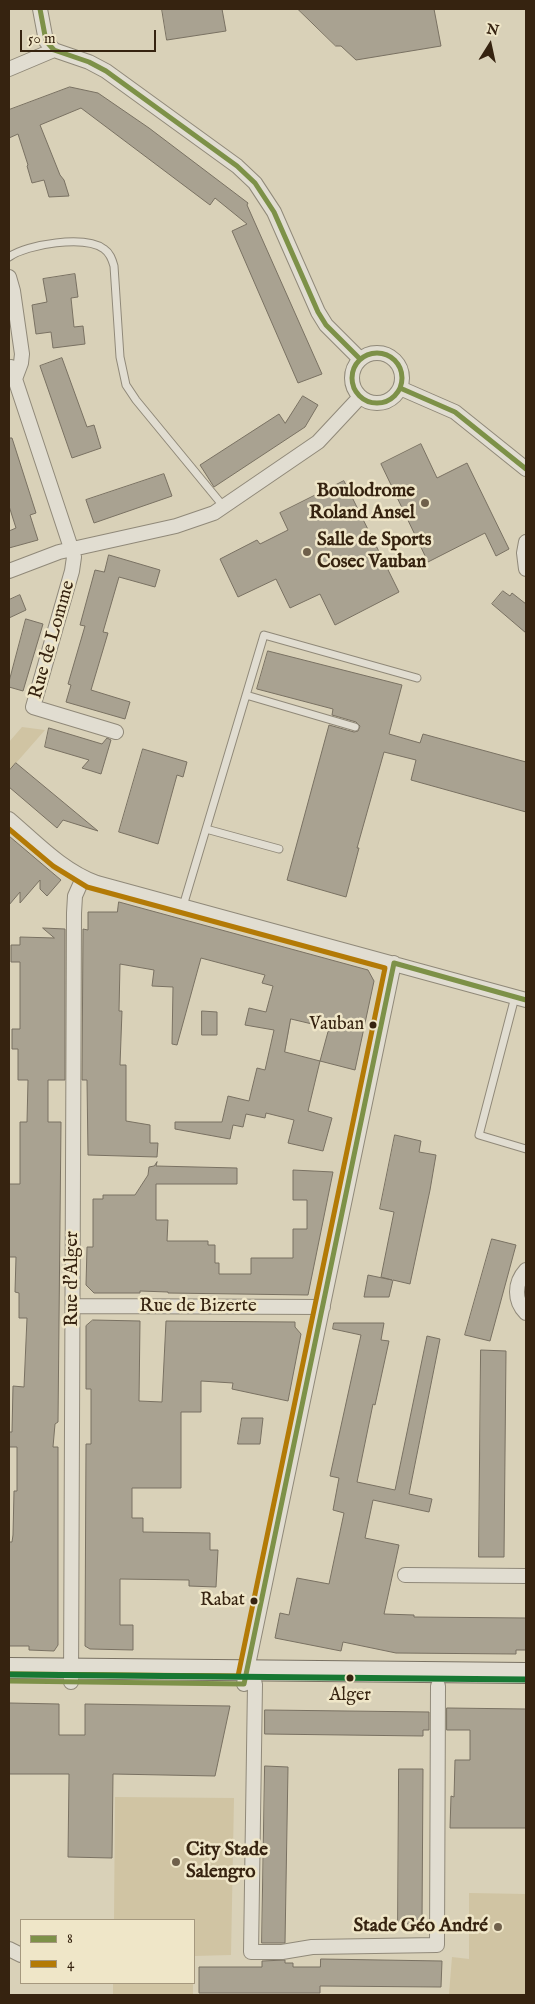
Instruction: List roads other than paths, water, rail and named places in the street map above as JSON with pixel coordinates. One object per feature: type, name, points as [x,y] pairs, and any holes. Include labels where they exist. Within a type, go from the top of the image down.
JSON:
[{"type":"main road","points":[[9,1668],[71,1675],[438,1686],[526,1686]]},
{"type":"main road","points":[[249,1679],[526,1673]]},
{"type":"main road","points":[[9,1681],[71,1675]]},
{"type":"street","points":[[40,9],[46,41],[54,50],[96,65],[237,166],[255,183],[274,212],[318,312],[326,324],[360,359]]},
{"type":"street","points":[[9,69],[54,50]]},
{"type":"street","points":[[9,277],[13,291],[22,354],[13,373],[72,548]]},
{"type":"street","points":[[374,353],[390,356],[400,368],[402,376],[400,388],[393,397],[382,402],[371,402],[360,397],[354,387],[353,369],[360,359],[374,353]]},
{"type":"street","points":[[400,388],[455,412],[526,469]]},
{"type":"street","points":[[9,571],[72,548],[201,519],[224,507],[318,442],[360,397]]},
{"type":"street","points":[[526,542],[524,553],[526,569]]},
{"type":"street","name":"Rue de Lomme","points":[[72,548],[74,557],[72,571],[33,707],[116,732]]},
{"type":"street","points":[[9,819],[58,860],[83,878],[521,999]]},
{"type":"street","name":"Rue d'Alger","points":[[71,1675],[74,913],[75,896],[83,878]]},
{"type":"street","points":[[394,963],[249,1679],[251,1952],[282,1952],[312,1947],[437,1945],[438,1686]]},
{"type":"street","points":[[526,1270],[519,1280],[517,1290],[520,1304],[526,1314]]},
{"type":"street","name":"Rue de Bizerte","points":[[73,1306],[323,1307]]},
{"type":"street","points":[[405,1575],[526,1576]]},
{"type":"lane","points":[[9,257],[28,248],[81,242],[103,248],[110,255],[114,266],[120,357],[126,385],[136,400],[224,507]]},
{"type":"lane","points":[[182,906],[264,635],[416,678]]},
{"type":"lane","points":[[246,695],[356,727]]},
{"type":"lane","points":[[206,829],[279,849]]},
{"type":"lane","points":[[521,999],[479,1135],[526,1149]]},
{"type":"place","name":"Boulodrome Roland Ansel","points":[[425,503]]},
{"type":"place","name":"Salle de Sports Cosec Vauban","points":[[307,552]]},
{"type":"place","name":"Vauban","points":[[373,1025]]},
{"type":"place","name":"Rabat","points":[[254,1601]]},
{"type":"place","name":"Alger","points":[[350,1678]]},
{"type":"place","name":"City Stade Salengro","points":[[176,1862]]},
{"type":"place","name":"Stade Géo André","points":[[498,1927]]}]
